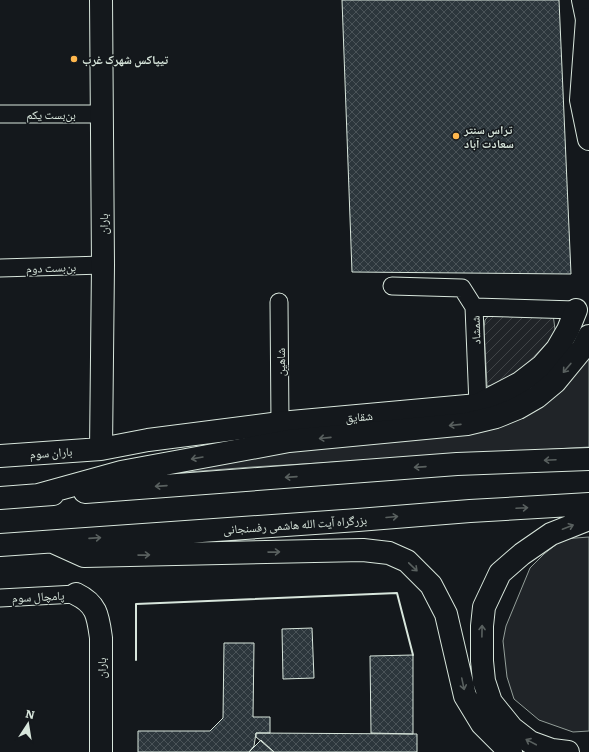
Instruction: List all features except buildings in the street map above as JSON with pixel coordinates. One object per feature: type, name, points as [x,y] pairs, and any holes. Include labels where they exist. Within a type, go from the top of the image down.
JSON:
[{"type":"main road","name":"باران","points":[[101,0],[103,265],[101,449]]},
{"type":"main road","points":[[586,16],[581,100],[589,139]]},
{"type":"main road","name":"شقایق","points":[[101,449],[148,440],[280,423],[478,405],[520,383],[542,366],[557,349],[568,330],[576,310]]},
{"type":"main road","points":[[38,496],[121,472],[289,441],[467,424],[496,417],[518,408],[537,397],[555,382],[583,348],[589,336]]},
{"type":"main road","name":"باران سوم","points":[[0,456],[101,449]]},
{"type":"main road","points":[[0,498],[457,464],[589,459]]},
{"type":"main road","name":"بزرگراه آیت الله هاشمی رفسنجانی","points":[[0,545],[350,521],[470,510],[589,504]]},
{"type":"main road","points":[[568,752],[552,750],[530,742],[512,728],[491,702],[484,681],[482,661],[482,626],[484,607],[500,573],[522,554],[551,534],[589,519]]},
{"type":"main road","points":[[52,541],[84,556],[363,550],[390,553],[407,561],[431,585],[446,614],[465,696],[482,724],[511,752]]},
{"type":"main road","name":"باران","points":[[76,594],[87,600],[95,609],[99,624],[101,638],[101,752]]},
{"type":"street","name":"بن‌بست یکم","points":[[0,114],[102,114]]},
{"type":"street","name":"بن‌بست دوم","points":[[0,268],[103,265]]},
{"type":"street","points":[[392,286],[462,288],[474,307]]},
{"type":"street","name":"شاهین","points":[[279,302],[280,423]]},
{"type":"street","name":"شمشاد","points":[[478,405],[474,307],[576,310]]},
{"type":"street","name":"پامچال سوم","points":[[0,598],[76,594]]},
{"type":"shaded area","points":[[490,314],[553,314],[556,337],[544,354],[497,386],[487,386],[484,328],[485,320]]},
{"type":"shaded area","points":[[589,348],[589,447],[252,467],[123,477],[371,438]]},
{"type":"shaded area","points":[[589,537],[589,731],[573,732],[539,720],[514,699],[507,677],[503,641],[506,626],[530,568],[544,554],[563,539]]},
{"type":"wall","points":[[136,660],[136,604],[397,593],[413,655]]},
{"type":"place","name":"تیپاکس شهرک غرب","points":[[74,59]]},
{"type":"place","name":"تراس سنتر سعادت آباد","points":[[456,136]]}]
